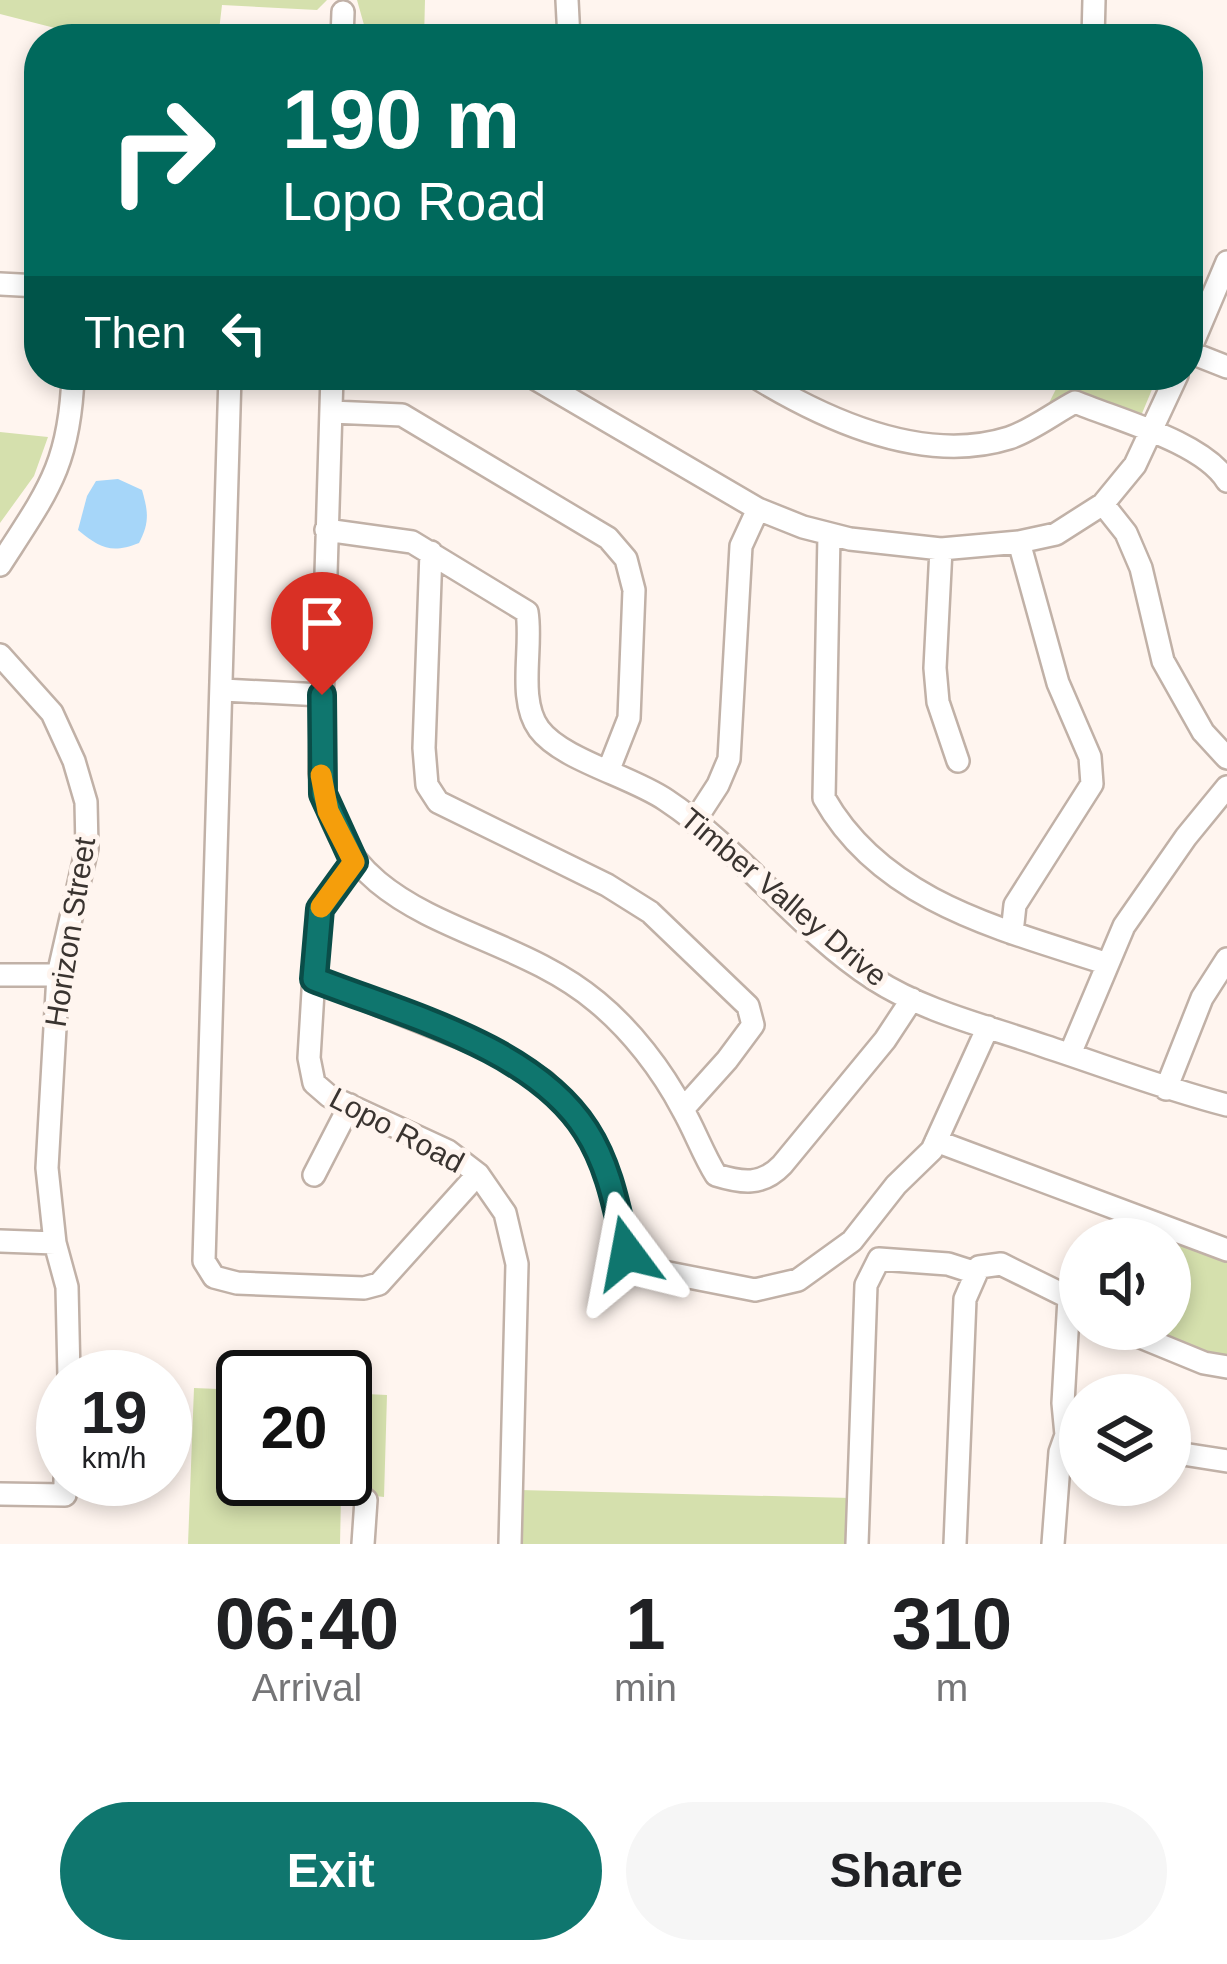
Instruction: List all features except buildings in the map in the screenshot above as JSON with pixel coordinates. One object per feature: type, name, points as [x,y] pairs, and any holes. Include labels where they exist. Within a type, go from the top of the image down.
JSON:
[{"type":"street","points":[[343,13],[343,24]]},
{"type":"street","points":[[1203,318],[1227,262]]},
{"type":"street","points":[[0,565],[61,465],[73,390]]},
{"type":"street","points":[[230,390],[203,1241],[208,1271],[237,1282],[364,1288],[379,1284],[478,1174]]},
{"type":"street","points":[[332,390],[323,794],[354,862],[371,880],[559,974],[595,1000],[625,1027],[683,1109],[716,1175],[750,1183],[771,1176],[885,1040],[912,999]]},
{"type":"street","points":[[556,390],[758,508],[829,534],[941,550],[1056,534],[1103,504],[1124,482],[1170,390]]},
{"type":"street","points":[[783,390],[882,437],[955,446],[1012,438],[1075,402],[1210,460],[1227,481]]},
{"type":"street","points":[[331,412],[402,415],[608,538],[626,559],[634,590],[629,718],[609,769]]},
{"type":"street","points":[[1103,504],[1126,533],[1141,568],[1163,661],[1203,732],[1227,758]]},
{"type":"street","points":[[694,822],[729,759],[741,546],[758,508]]},
{"type":"street","name":"Timber Valley Drive","points":[[326,530],[399,538],[431,552],[527,613],[529,707],[536,727],[565,752],[665,799],[753,869],[817,934],[873,978],[912,999],[988,1027],[1166,1089],[1227,1105]]},
{"type":"street","points":[[829,534],[824,798],[835,817],[884,867],[923,896],[975,921],[1106,963]]},
{"type":"street","points":[[1012,933],[1015,905],[1092,784],[1090,758],[1052,664],[1019,542]]},
{"type":"street","points":[[941,550],[935,668],[938,702],[958,761]]},
{"type":"street","points":[[431,552],[424,748],[427,784],[438,802],[608,885],[650,912],[748,1006],[753,1025],[683,1109]]},
{"type":"street","name":"Horizon Street","points":[[0,655],[52,713],[86,802],[87,848],[58,975],[47,1168],[55,1243],[67,1287],[68,1350]]},
{"type":"street","points":[[223,690],[322,695]]},
{"type":"street","points":[[1070,1054],[1124,926],[1227,787]]},
{"type":"street","name":"Lopo Road","points":[[354,862],[320,909],[309,1058],[314,1083],[329,1096],[448,1151],[478,1174],[505,1213],[517,1264],[510,1544]]},
{"type":"street","points":[[1166,1089],[1192,1019],[1227,959]]},
{"type":"street","points":[[0,975],[58,975]]},
{"type":"street","points":[[314,979],[499,1053],[545,1082],[586,1130],[609,1179],[627,1253],[644,1268],[755,1290],[798,1280],[852,1241],[936,1141],[988,1027]]},
{"type":"street","points":[[314,1174],[350,1105]]},
{"type":"street","points":[[936,1141],[1227,1250]]},
{"type":"street","points":[[862,1226],[879,1258]]},
{"type":"street","points":[[0,1241],[55,1243]]},
{"type":"street","points":[[879,1258],[976,1269],[1001,1264],[1059,1293]]},
{"type":"street","points":[[857,1544],[866,1285],[879,1258]]},
{"type":"street","points":[[955,1544],[965,1299],[976,1269]]},
{"type":"street","points":[[1172,1350],[1227,1367]]},
{"type":"street","points":[[1191,1455],[1227,1460]]},
{"type":"street","points":[[1053,1544],[1059,1466]]},
{"type":"street","points":[[0,1494],[36,1490]]},
{"type":"street","points":[[363,1544],[366,1506]]},
{"type":"green space","points":[[0,0],[327,0],[317,10],[222,5],[220,24],[39,24],[0,14]]},
{"type":"green space","points":[[357,0],[425,0],[424,24],[364,24]]},
{"type":"green space","points":[[1056,390],[1152,390],[1138,423],[1047,407]]},
{"type":"green space","points":[[0,432],[48,437],[34,476],[0,523]]},
{"type":"green space","points":[[1191,1247],[1227,1260],[1227,1356],[1191,1347]]},
{"type":"green space","points":[[194,1388],[216,1389],[216,1506],[341,1506],[340,1544],[188,1544]]},
{"type":"green space","points":[[372,1394],[387,1395],[384,1497],[372,1496]]},
{"type":"green space","points":[[519,1490],[851,1498],[849,1544],[519,1544]]},
{"type":"water","points":[[118,479],[142,490],[147,516],[139,543],[113,548],[78,530],[96,481]]},
{"type":"slow traffic","points":[[321,775],[328,811],[354,862],[321,907]]},
{"type":"route","points":[[322,695],[323,794],[354,862],[320,909],[314,979],[499,1053],[545,1082],[586,1130],[609,1179],[627,1253]]}]
